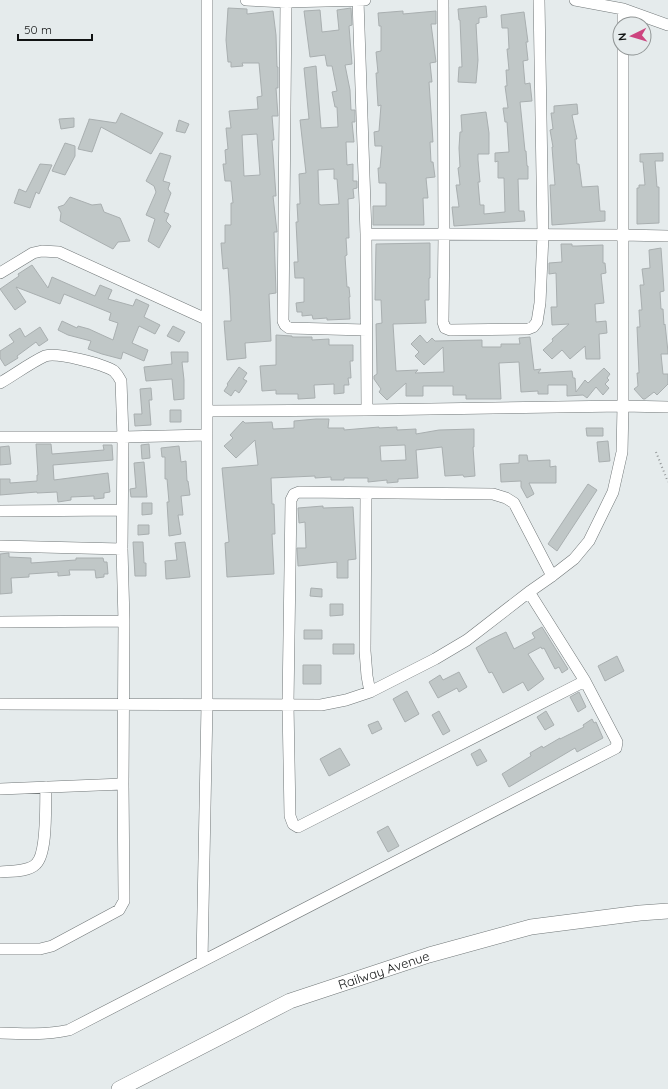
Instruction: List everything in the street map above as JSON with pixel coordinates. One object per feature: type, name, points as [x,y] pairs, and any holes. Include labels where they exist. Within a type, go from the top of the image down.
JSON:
[{"type":"street","points":[[202,961],[207,705],[207,0]]},
{"type":"street","points":[[246,0],[286,2],[364,0]]},
{"type":"street","points":[[358,0],[366,234],[367,410]]},
{"type":"street","points":[[443,0],[443,322],[445,328],[450,330],[528,329],[533,327],[537,322],[540,303],[542,235],[539,0]]},
{"type":"street","points":[[575,0],[623,9],[668,25]]},
{"type":"street","points":[[286,2],[283,321],[289,328],[366,330]]},
{"type":"street","points":[[623,9],[623,16]]},
{"type":"street","points":[[0,704],[321,704],[346,700],[370,692],[436,659],[467,640],[528,592],[574,559],[589,541],[613,492],[622,452],[623,56]]},
{"type":"street","points":[[366,234],[668,236]]},
{"type":"street","points":[[0,273],[33,253],[42,251],[59,252],[206,319]]},
{"type":"street","points":[[0,383],[45,356],[50,355],[66,356],[109,369],[118,375],[121,381],[123,437],[122,549],[124,621],[124,901],[122,906],[114,913],[52,946],[40,949],[0,949]]},
{"type":"street","points":[[207,411],[623,406],[668,407]]},
{"type":"street","points":[[0,437],[207,435]]},
{"type":"street","points":[[552,576],[514,503],[506,498],[493,494],[299,492],[294,494],[291,500],[288,704],[290,816],[293,824],[298,827],[585,681]]},
{"type":"street","points":[[366,493],[365,664],[370,692]]},
{"type":"street","points":[[0,510],[122,510]]},
{"type":"street","points":[[0,546],[122,549]]},
{"type":"street","points":[[0,1034],[45,1034],[69,1030],[616,748],[617,742],[585,681],[528,592]]},
{"type":"street","points":[[0,622],[124,621]]},
{"type":"street","points":[[0,788],[123,784]]},
{"type":"street","points":[[0,872],[18,871],[37,864],[40,858],[45,836],[46,787]]},
{"type":"street","name":"Railway Avenue","points":[[119,1089],[290,1001],[429,954],[530,927],[640,913],[668,911]]},
{"type":"path","points":[[656,452],[668,482]]},
{"type":"building","points":[[486,6],[487,17],[479,18],[479,23],[476,24],[478,60],[476,83],[458,82],[459,67],[462,67],[460,20],[458,9]]},
{"type":"building","points":[[228,8],[247,9],[247,14],[273,11],[278,67],[278,88],[276,88],[278,116],[272,116],[276,196],[273,196],[277,232],[274,232],[276,293],[269,294],[271,341],[245,343],[246,358],[227,360],[224,321],[231,321],[230,296],[228,268],[223,269],[221,243],[225,243],[225,225],[231,225],[231,203],[233,203],[231,181],[225,181],[223,164],[226,164],[225,150],[228,149],[226,128],[231,128],[229,111],[258,109],[257,97],[262,96],[259,63],[242,63],[243,66],[231,67],[231,62],[228,62],[226,40]],"holes":[[[257,134],[260,175],[244,176],[242,135]]]},
{"type":"building","points":[[351,8],[352,25],[349,26],[352,64],[345,65],[350,90],[351,110],[355,110],[355,122],[352,122],[354,142],[346,142],[347,165],[353,164],[353,181],[357,181],[357,188],[353,189],[354,198],[348,199],[349,238],[346,238],[347,255],[345,256],[347,287],[349,287],[350,297],[350,319],[327,320],[327,318],[313,319],[312,315],[302,316],[302,312],[297,312],[296,303],[304,302],[304,278],[295,278],[294,262],[298,262],[296,222],[298,222],[297,204],[300,204],[299,174],[306,173],[300,120],[309,119],[304,68],[316,66],[321,128],[338,127],[337,107],[335,107],[332,92],[337,91],[332,66],[327,66],[325,55],[310,57],[304,11],[320,10],[322,32],[339,30],[337,10]],"holes":[[[334,169],[334,179],[337,179],[339,204],[319,204],[318,170]]]},
{"type":"building","points":[[403,11],[403,14],[436,11],[436,24],[431,24],[436,62],[430,63],[432,82],[429,82],[433,142],[430,142],[431,162],[433,162],[435,177],[426,178],[428,198],[423,198],[424,225],[373,225],[373,206],[386,206],[386,183],[379,183],[378,168],[380,168],[382,146],[375,146],[374,132],[379,131],[381,105],[378,106],[376,73],[378,73],[376,52],[381,51],[381,26],[379,26],[378,13]]},
{"type":"building","points":[[524,12],[528,42],[526,42],[528,60],[523,61],[525,84],[530,83],[532,101],[520,102],[528,166],[528,179],[518,179],[519,211],[524,211],[525,221],[454,226],[452,207],[459,207],[456,185],[460,185],[458,168],[460,167],[460,132],[462,132],[461,115],[486,112],[489,133],[489,154],[478,154],[480,205],[484,205],[484,214],[505,212],[504,178],[498,178],[498,161],[495,162],[495,153],[509,152],[507,122],[505,122],[503,108],[508,108],[505,86],[507,86],[506,70],[509,70],[507,49],[509,49],[508,28],[502,28],[501,15]]},
{"type":"building","points":[[577,104],[578,114],[572,115],[577,139],[575,139],[577,164],[579,164],[582,187],[598,186],[600,211],[605,211],[605,221],[552,225],[550,185],[555,185],[553,147],[550,130],[553,129],[551,113],[554,113],[554,106]]},
{"type":"building","points":[[121,113],[163,133],[151,154],[101,127],[92,152],[78,149],[89,119],[116,123]]},
{"type":"building","points":[[74,118],[74,127],[61,129],[59,119]]},
{"type":"building","points":[[179,120],[189,124],[185,133],[176,131]]},
{"type":"building","points":[[65,143],[75,146],[75,156],[65,175],[52,171]]},
{"type":"building","points":[[160,153],[171,156],[163,181],[170,183],[168,189],[171,193],[164,212],[169,214],[166,221],[171,226],[159,248],[148,241],[155,219],[146,215],[156,192],[154,186],[146,181]]},
{"type":"building","points":[[663,153],[663,161],[655,161],[657,187],[659,187],[659,223],[637,224],[637,188],[639,188],[639,185],[645,185],[643,162],[640,162],[640,154]]},
{"type":"building","points":[[40,164],[52,165],[39,194],[36,192],[30,208],[14,203],[19,189],[26,192]]},
{"type":"building","points":[[70,197],[92,205],[101,204],[104,212],[120,218],[130,241],[118,242],[113,249],[60,221],[61,213],[58,207],[64,205]]},
{"type":"building","points":[[430,243],[429,300],[425,300],[426,323],[393,324],[396,371],[418,370],[415,373],[444,372],[443,347],[424,365],[415,356],[419,352],[411,344],[420,335],[427,343],[432,338],[435,341],[482,340],[482,347],[501,347],[501,344],[520,344],[519,338],[530,337],[534,370],[541,369],[538,373],[572,371],[573,378],[575,378],[576,392],[585,380],[588,383],[604,368],[610,374],[607,378],[609,380],[605,384],[609,388],[603,395],[596,387],[587,398],[583,395],[567,396],[567,385],[548,385],[548,394],[538,394],[538,391],[521,392],[519,362],[499,363],[501,399],[466,399],[466,395],[453,395],[453,386],[423,386],[423,396],[406,396],[406,383],[387,400],[379,392],[381,389],[374,379],[374,376],[377,374],[376,324],[382,323],[381,300],[375,300],[376,244]]},
{"type":"building","points":[[561,244],[572,244],[572,246],[603,245],[603,263],[605,263],[606,273],[601,274],[604,303],[595,304],[596,322],[606,321],[607,333],[599,334],[600,359],[586,359],[585,346],[570,359],[562,350],[552,359],[543,350],[553,341],[552,339],[569,324],[552,325],[551,307],[557,307],[556,273],[549,274],[549,263],[562,262]]},
{"type":"building","points":[[661,248],[664,291],[660,292],[661,309],[663,309],[668,354],[661,354],[663,374],[668,374],[668,384],[657,395],[654,392],[643,399],[634,389],[638,386],[637,373],[639,373],[637,327],[640,327],[639,310],[642,310],[640,285],[644,285],[642,269],[650,268],[649,250]]},
{"type":"building","points":[[32,265],[48,288],[52,277],[95,296],[100,285],[112,290],[108,299],[133,306],[136,299],[149,305],[144,317],[160,325],[155,334],[139,326],[132,343],[148,350],[144,361],[123,352],[121,359],[88,349],[91,341],[68,335],[58,330],[62,321],[77,328],[78,326],[89,329],[113,340],[118,323],[109,320],[111,313],[64,294],[60,304],[16,287],[26,302],[15,310],[0,289]]},
{"type":"building","points":[[173,326],[185,332],[179,342],[167,336]]},
{"type":"building","points":[[40,327],[48,340],[39,346],[36,342],[17,356],[18,358],[5,366],[0,358],[0,351],[14,342],[9,335],[20,328],[25,337]]},
{"type":"building","points":[[276,335],[312,337],[312,340],[329,339],[329,345],[353,345],[353,361],[350,361],[351,378],[348,378],[349,385],[344,385],[344,393],[334,394],[334,384],[314,385],[315,398],[298,399],[298,394],[276,394],[276,390],[262,391],[260,366],[276,365]]},
{"type":"building","points":[[171,352],[188,352],[188,362],[182,362],[184,399],[174,400],[172,379],[146,381],[144,367],[172,364]]},
{"type":"building","points":[[239,367],[247,373],[243,379],[247,381],[239,393],[235,390],[231,396],[224,391]]},
{"type":"building","points":[[151,388],[152,400],[149,400],[151,425],[135,426],[134,414],[142,414],[140,389]]},
{"type":"building","points":[[170,410],[181,410],[181,422],[170,422]]},
{"type":"building","points":[[329,419],[328,428],[344,428],[344,430],[397,427],[397,430],[416,429],[416,434],[439,430],[474,429],[473,447],[475,476],[445,476],[442,447],[416,450],[418,478],[398,479],[398,482],[387,483],[387,480],[368,482],[368,478],[344,478],[344,480],[331,480],[331,477],[315,478],[315,476],[271,478],[275,534],[272,534],[274,574],[227,577],[225,543],[229,542],[222,468],[258,465],[255,440],[236,458],[224,446],[233,438],[230,435],[243,421],[245,423],[272,422],[273,429],[294,428],[294,421]],"holes":[[[405,445],[406,460],[381,461],[380,446]]]},
{"type":"building","points":[[586,428],[603,428],[603,436],[587,436]]},
{"type":"building","points":[[608,441],[610,461],[599,462],[597,442]]},
{"type":"building","points":[[36,444],[51,444],[52,454],[104,450],[103,445],[112,445],[113,460],[53,465],[54,480],[108,473],[110,492],[104,493],[104,498],[94,499],[94,496],[71,497],[71,500],[58,502],[57,492],[0,495],[0,479],[10,479],[10,483],[37,481]]},
{"type":"building","points":[[149,444],[150,458],[142,459],[141,445]]},
{"type":"building","points":[[9,446],[11,464],[0,465],[0,447]]},
{"type":"building","points":[[179,446],[181,462],[186,461],[187,481],[190,495],[181,496],[183,515],[178,515],[181,534],[169,536],[167,502],[169,502],[167,479],[165,479],[165,457],[162,457],[161,448]]},
{"type":"building","points":[[519,455],[527,455],[528,461],[550,460],[550,467],[556,466],[556,483],[529,483],[534,494],[527,498],[521,487],[521,481],[501,482],[500,464],[519,463]]},
{"type":"building","points":[[144,462],[147,497],[131,497],[130,489],[136,488],[134,463]]},
{"type":"building","points":[[588,484],[597,490],[557,551],[548,544]]},
{"type":"building","points":[[142,503],[152,503],[152,514],[142,515]]},
{"type":"building","points":[[323,506],[323,508],[353,507],[356,559],[348,560],[348,578],[337,578],[337,562],[298,566],[297,548],[306,548],[305,522],[299,523],[298,508]]},
{"type":"building","points":[[138,525],[149,525],[149,534],[138,535]]},
{"type":"building","points":[[133,542],[143,542],[146,576],[135,576]]},
{"type":"building","points":[[185,542],[190,577],[166,579],[165,561],[177,560],[175,543]]},
{"type":"building","points":[[9,553],[9,557],[31,558],[31,563],[76,560],[76,558],[103,558],[104,562],[107,562],[108,574],[104,574],[104,577],[96,578],[95,570],[69,570],[70,575],[58,576],[58,572],[29,574],[29,577],[11,578],[12,593],[0,594],[0,554]]},
{"type":"building","points":[[311,588],[322,589],[322,597],[310,596]]},
{"type":"building","points":[[330,604],[343,604],[343,615],[330,616]]},
{"type":"building","points":[[542,627],[568,669],[562,673],[559,667],[555,669],[544,648],[542,649],[541,647],[528,654],[544,679],[528,691],[523,682],[503,693],[492,672],[489,673],[476,648],[506,632],[514,649],[535,638],[532,633]]},
{"type":"building","points":[[304,630],[322,630],[322,639],[304,639]]},
{"type":"building","points":[[333,644],[354,644],[354,654],[333,654]]},
{"type":"building","points":[[617,656],[624,671],[605,681],[598,666]]},
{"type":"building","points":[[303,665],[321,665],[321,684],[303,684]]},
{"type":"building","points":[[459,672],[467,687],[459,692],[457,688],[438,698],[429,682],[440,675],[443,680]]},
{"type":"building","points":[[407,691],[419,714],[405,722],[393,699]]},
{"type":"building","points":[[579,692],[586,707],[578,712],[570,697]]},
{"type":"building","points":[[439,711],[450,731],[443,735],[432,715]]},
{"type":"building","points":[[546,711],[554,725],[545,730],[537,717]]},
{"type":"building","points":[[592,719],[594,723],[596,722],[603,738],[577,752],[575,748],[509,787],[502,774],[531,756],[530,753],[584,727],[583,725]]},
{"type":"building","points":[[378,721],[382,729],[372,734],[368,725]]},
{"type":"building","points":[[340,748],[350,765],[329,776],[320,759]]},
{"type":"building","points":[[480,749],[487,761],[477,766],[471,754]]},
{"type":"building","points":[[388,826],[399,846],[388,852],[377,832]]}]
